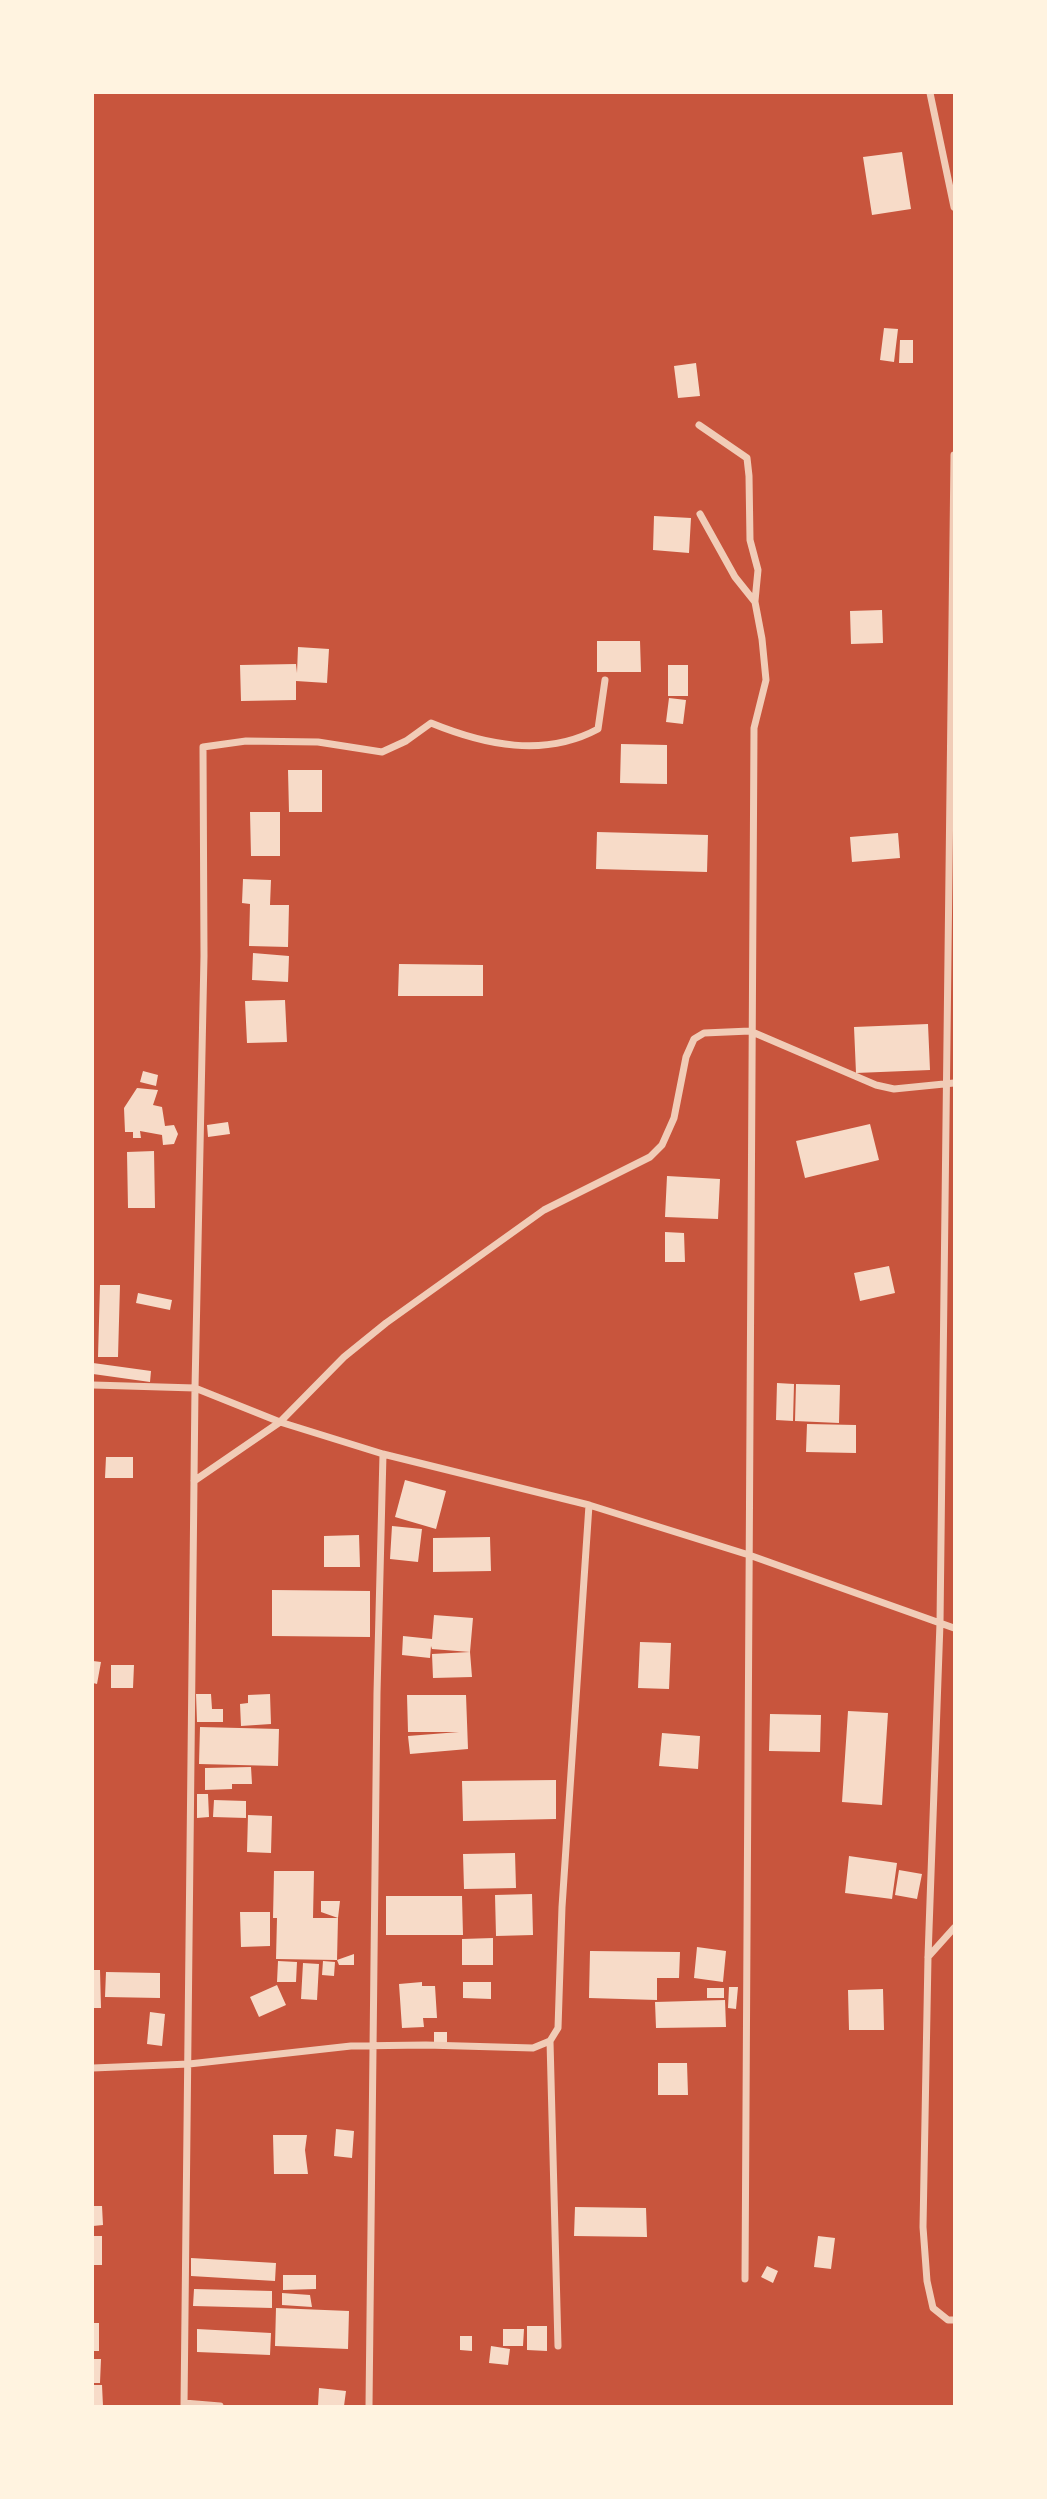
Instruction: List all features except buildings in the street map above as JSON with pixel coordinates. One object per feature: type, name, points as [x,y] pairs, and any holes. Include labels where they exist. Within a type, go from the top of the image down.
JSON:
[{"type":"street","points":[[930,93],[954,206]]},
{"type":"street","points":[[699,425],[747,458],[750,540],[758,570],[755,602],[766,680],[754,728],[750,1031],[745,2279]]},
{"type":"street","points":[[954,455],[951,1083],[945,1257],[940,1623],[923,2227],[926,2281],[933,2308],[948,2320],[954,2320]]},
{"type":"street","points":[[700,514],[735,577],[755,602]]},
{"type":"street","points":[[220,2406],[184,2404],[195,1388],[204,956],[203,747],[246,741],[306,742],[382,752],[406,741],[431,723],[469,738],[535,747],[578,740],[598,729],[605,680]]},
{"type":"street","points":[[194,1481],[280,1422],[344,1357],[386,1323],[544,1210],[650,1157],[662,1145],[674,1118],[686,1057],[694,1039],[704,1033],[750,1031],[876,1085],[894,1089],[951,1083]]},
{"type":"street","points":[[945,1257],[954,1260]]},
{"type":"street","points":[[93,1385],[195,1388],[280,1422],[383,1454],[589,1505],[749,1555],[954,1628]]},
{"type":"street","points":[[369,2406],[377,1680],[383,1454]]},
{"type":"street","points":[[558,2346],[550,2041],[558,2028],[562,1907],[589,1505]]},
{"type":"street","points":[[929,1957],[954,1928]]},
{"type":"street","points":[[93,2068],[189,2064],[373,2046],[533,2048],[550,2041]]}]
